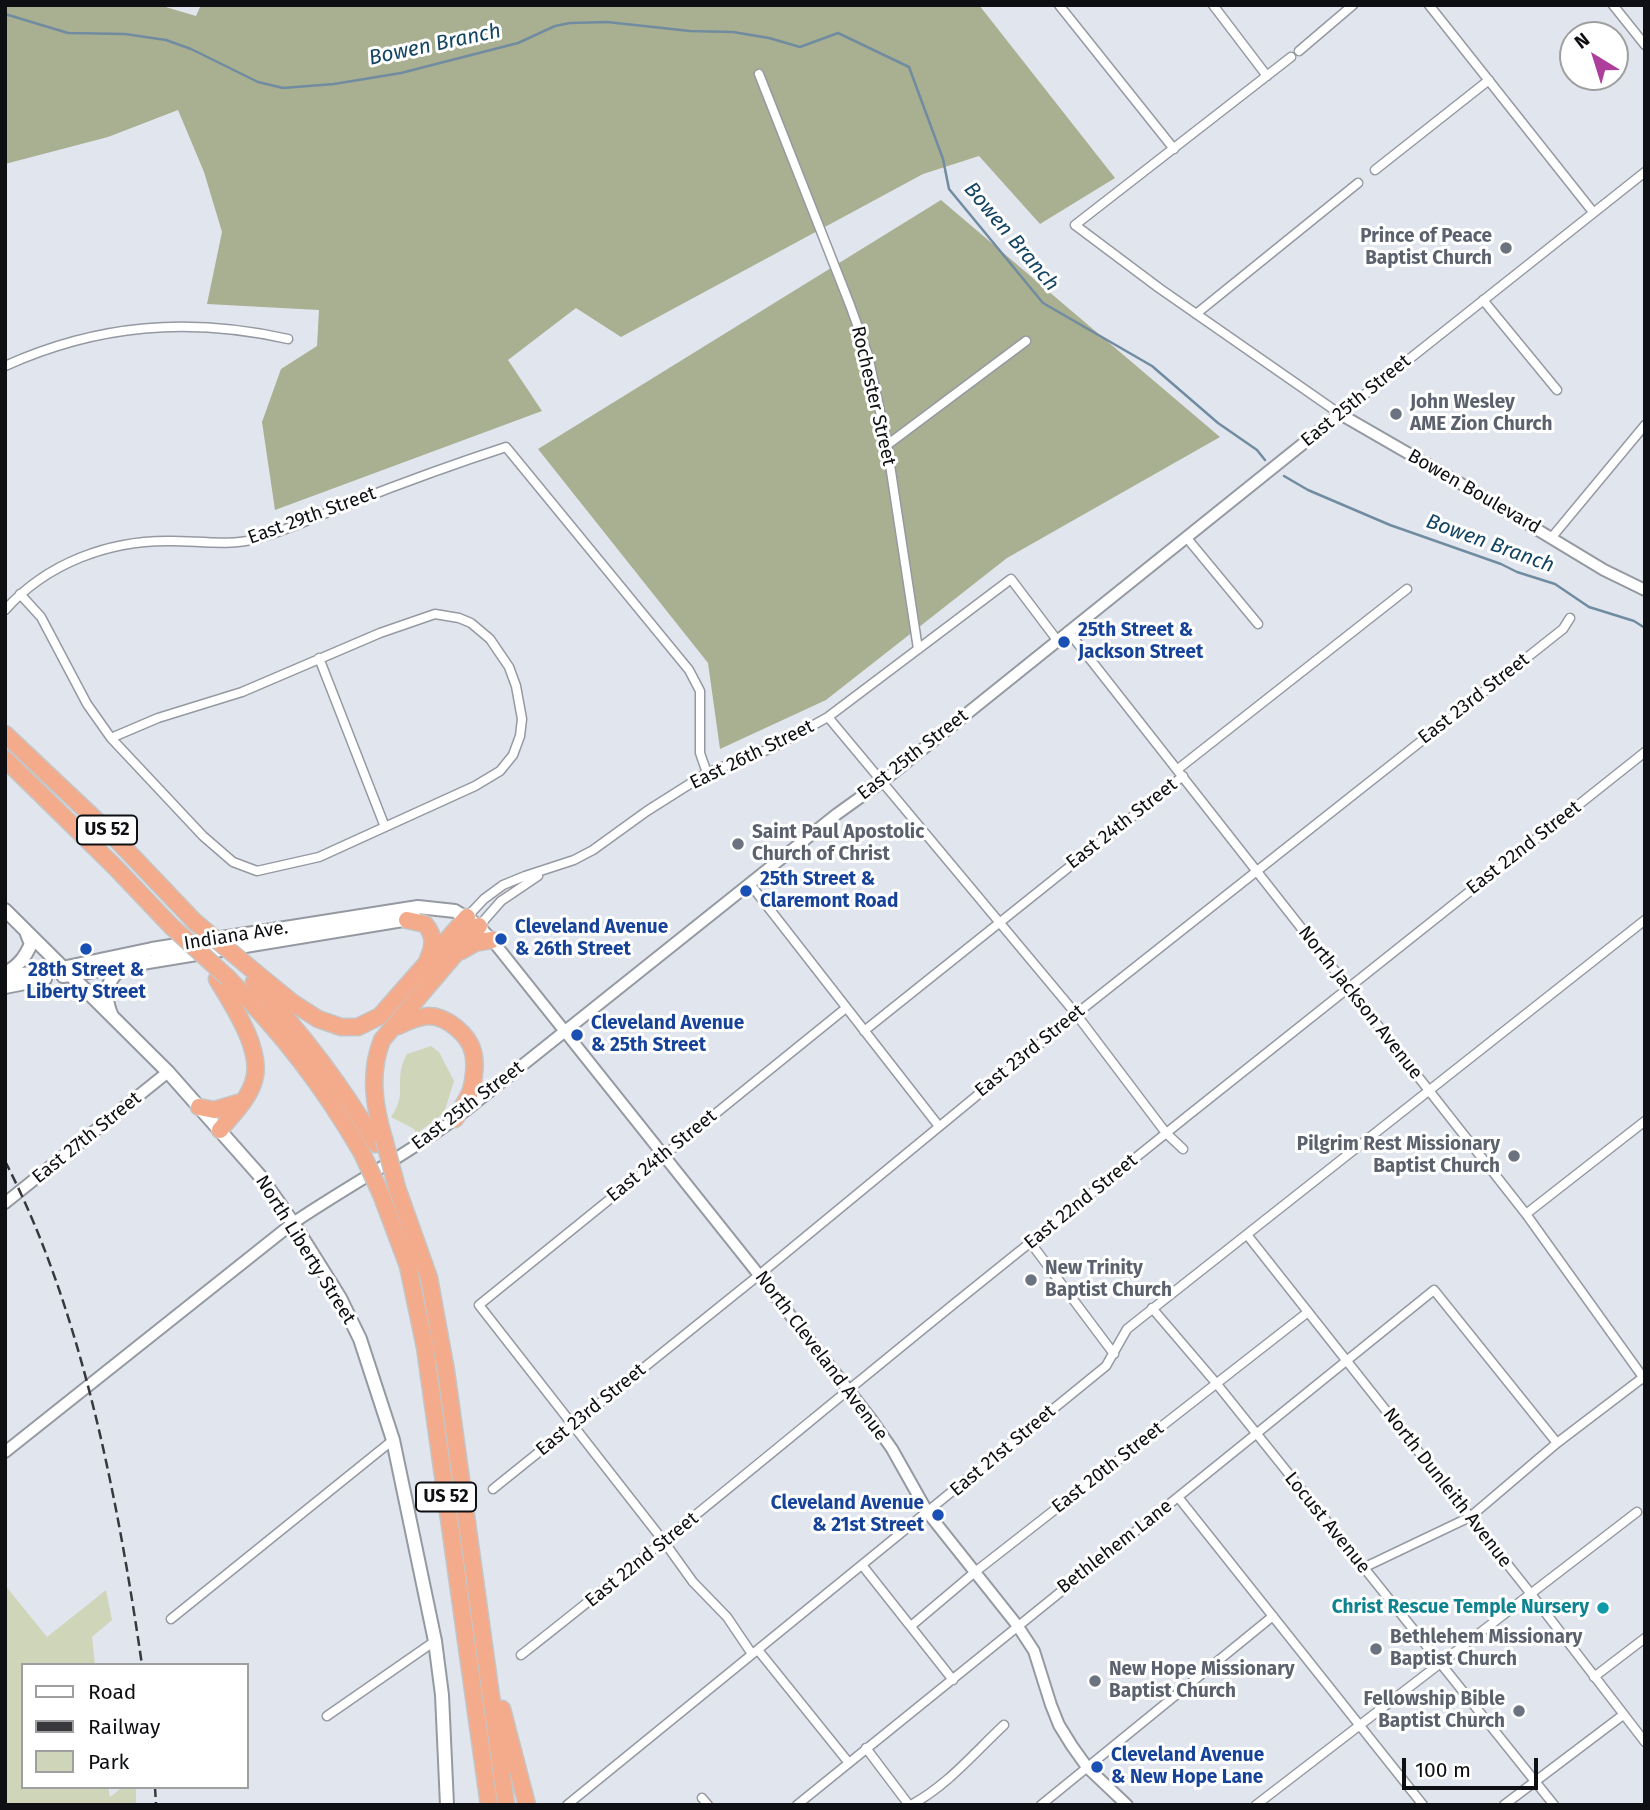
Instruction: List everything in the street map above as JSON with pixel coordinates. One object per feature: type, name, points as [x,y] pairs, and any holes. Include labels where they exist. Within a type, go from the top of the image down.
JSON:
[{"type":"highway","name":"US 52","points":[[5,734],[114,837],[195,922],[251,973],[348,1097],[397,1188],[429,1278],[438,1324],[506,1805]]},
{"type":"highway","name":"US 52","points":[[5,759],[115,867],[222,979],[272,1025],[326,1094],[374,1146],[381,1194],[408,1266],[425,1347],[489,1805]]},
{"type":"highway","points":[[407,920],[425,924],[432,935],[433,943],[427,961]]},
{"type":"highway","points":[[452,959],[473,922]]},
{"type":"highway","points":[[251,973],[318,1019],[350,1028],[366,1024],[380,1016],[427,961],[473,922]]},
{"type":"highway","points":[[374,1146],[374,1067],[382,1040],[464,948],[492,940]]},
{"type":"highway","points":[[220,1130],[243,1101],[254,1081],[255,1066],[253,1052],[241,1020],[222,979]]},
{"type":"highway","points":[[392,1029],[412,1019],[431,1016],[452,1024],[466,1040],[474,1054],[474,1073],[471,1091],[454,1119]]},
{"type":"highway","points":[[199,1107],[214,1110],[231,1107],[243,1101]]},
{"type":"highway","points":[[485,1646],[527,1805]]},
{"type":"main road","name":"Indiana Ave.","points":[[5,987],[152,949],[418,907],[446,909],[473,922]]},
{"type":"main road","name":"North Liberty Street","points":[[5,910],[168,1072],[260,1176],[340,1298],[360,1339],[393,1440],[435,1641],[442,1695],[447,1805]]},
{"type":"main road","name":"Indiana Ave.","points":[[5,975],[134,964],[430,915],[473,922]]},
{"type":"main road","points":[[5,975],[19,964],[31,943],[20,925]]},
{"type":"main road","points":[[114,1019],[107,1002],[109,985],[121,969],[134,964]]},
{"type":"street","points":[[1059,5],[1174,149]]},
{"type":"street","points":[[1213,5],[1267,76]]},
{"type":"street","points":[[1299,51],[1353,5]]},
{"type":"street","points":[[1429,5],[1593,212]]},
{"type":"street","points":[[1613,5],[1645,45]]},
{"type":"street","points":[[1291,57],[1076,225],[1099,245],[1340,414]]},
{"type":"street","name":"Rochester Street","points":[[759,74],[868,355],[887,445],[918,649]]},
{"type":"street","points":[[1376,170],[1489,80]]},
{"type":"street","name":"East 25th Street","points":[[5,1452],[293,1223],[418,1146],[566,1032],[1645,172]]},
{"type":"street","points":[[1196,314],[1358,183]]},
{"type":"street","points":[[1483,300],[1558,390]]},
{"type":"street","points":[[5,366],[65,344],[116,331],[184,327],[244,329],[288,339]]},
{"type":"street","points":[[887,445],[1026,341]]},
{"type":"street","name":"Bowen Boulevard","points":[[1340,414],[1604,570],[1645,590]]},
{"type":"street","points":[[1552,537],[1645,425]]},
{"type":"street","name":"East 29th Street","points":[[5,610],[44,575],[106,548],[147,541],[226,542],[259,538],[413,479],[506,447],[690,670],[700,691],[699,753],[707,773]]},
{"type":"street","points":[[1186,537],[1258,624]]},
{"type":"street","name":"East 26th Street","points":[[553,867],[593,850],[707,773],[772,748],[828,718],[1011,579],[1057,640]]},
{"type":"street","name":"East 24th Street","points":[[864,1031],[1407,589]]},
{"type":"street","points":[[20,594],[41,617],[87,704],[111,738],[203,836],[233,862],[257,871],[319,857],[475,786],[500,771],[513,755],[520,736],[522,719],[516,686],[509,667],[490,639],[471,623],[447,614],[422,616],[242,692],[158,718],[111,738]]},
{"type":"street","name":"East 23rd Street","points":[[493,1489],[759,1275],[1076,1014],[1563,629],[1570,618]]},
{"type":"street","name":"North Jackson Avenue","points":[[1068,631],[1526,1214],[1644,1378]]},
{"type":"street","points":[[318,658],[384,827]]},
{"type":"street","points":[[828,718],[1076,1014],[1166,1133],[1183,1149]]},
{"type":"street","name":"East 22nd Street","points":[[521,1656],[665,1543],[1030,1242],[1645,752]]},
{"type":"street","points":[[473,922],[484,899],[503,886],[553,867]]},
{"type":"street","points":[[473,922],[553,867]]},
{"type":"street","points":[[750,884],[939,1125]]},
{"type":"street","name":"East 21st Street","points":[[567,1805],[1106,1366],[1127,1329],[1645,920]]},
{"type":"street","name":"North Cleveland Avenue","points":[[473,922],[492,940],[566,1032],[849,1390],[892,1449],[928,1513],[1017,1625],[1034,1651],[1059,1725],[1087,1767],[1127,1805]]},
{"type":"street","name":"East 24th Street","points":[[573,1425],[479,1305],[846,1007]]},
{"type":"street","name":"East 27th Street","points":[[5,1203],[168,1072]]},
{"type":"street","points":[[1526,1214],[1645,1121]]},
{"type":"street","name":"North Dunleith Avenue","points":[[1248,1236],[1645,1742]]},
{"type":"street","points":[[1030,1242],[1114,1354]]},
{"type":"street","name":"Bethlehem Lane","points":[[797,1805],[1434,1290],[1557,1443]]},
{"type":"street","name":"Locust Avenue","points":[[1153,1308],[1554,1805]]},
{"type":"street","name":"East 20th Street","points":[[911,1626],[975,1572],[1308,1312]]},
{"type":"street","points":[[1363,1568],[1470,1517],[1557,1443],[1644,1378]]},
{"type":"street","points":[[573,1425],[693,1582],[727,1617],[849,1763]]},
{"type":"street","points":[[170,1619],[393,1440]]},
{"type":"street","points":[[1178,1497],[1423,1805]]},
{"type":"street","points":[[1256,1805],[1637,1512]]},
{"type":"street","points":[[862,1564],[953,1680]]},
{"type":"street","points":[[1041,1805],[1273,1616]]},
{"type":"street","points":[[1594,1677],[1645,1638]]},
{"type":"street","points":[[327,1716],[435,1641]]},
{"type":"street","points":[[1504,1805],[1623,1715]]},
{"type":"street","points":[[866,1748],[910,1805],[928,1795],[971,1760],[977,1750],[1004,1725]]},
{"type":"green space","points":[[159,5],[196,16],[201,5],[979,5],[1115,178],[1040,224],[979,156],[923,174],[621,337],[576,308],[508,360],[542,411],[275,510],[262,422],[281,369],[317,346],[319,310],[207,304],[222,232],[204,172],[178,110],[108,137],[5,164],[5,7]]},
{"type":"green space","points":[[941,200],[1220,437],[1007,558],[826,700],[720,749],[708,663],[538,449]]},
{"type":"green space","points":[[431,1046],[439,1052],[454,1081],[444,1113],[416,1134],[414,1129],[391,1117],[399,1100],[401,1072],[407,1054]]},
{"type":"green space","points":[[5,1585],[47,1637],[106,1590],[112,1620],[92,1637],[95,1663],[21,1663],[21,1789],[108,1789],[110,1797],[120,1789],[136,1789],[136,1805],[5,1805]]},
{"type":"waterway","name":"Bowen Branch","points":[[5,14],[68,33],[125,34],[166,40],[191,49],[258,82],[283,88],[334,84],[401,73],[518,43],[555,26],[570,23],[607,22],[690,31],[733,32],[800,47],[838,33],[909,67],[943,159],[949,189],[1043,303],[1152,366],[1218,423],[1257,450],[1265,460]]},
{"type":"waterway","name":"Bowen Branch","points":[[1284,476],[1308,490],[1390,525],[1555,584],[1589,607],[1634,621],[1645,628]]},
{"type":"railway","points":[[5,1161],[56,1279],[76,1342],[108,1472],[142,1663]]},
{"type":"railway","points":[[155,1789],[156,1805]]},
{"type":"place","name":"Prince of Peace Baptist Church","points":[[1506,248]]},
{"type":"place","name":"John Wesley AME Zion Church","points":[[1396,414]]},
{"type":"place","name":"25th Street & Jackson Street","points":[[1064,642]]},
{"type":"place","name":"Saint Paul Apostolic Church of Christ","points":[[738,844]]},
{"type":"place","name":"25th Street & Claremont Road","points":[[746,891]]},
{"type":"place","name":"Cleveland Avenue & 26th Street","points":[[501,939]]},
{"type":"place","name":"28th Street & Liberty Street","points":[[86,949]]},
{"type":"place","name":"Cleveland Avenue & 25th Street","points":[[577,1035]]},
{"type":"place","name":"Pilgrim Rest Missionary Baptist Church","points":[[1514,1156]]},
{"type":"place","name":"New Trinity Baptist Church","points":[[1031,1280]]},
{"type":"place","name":"Cleveland Avenue & 21st Street","points":[[938,1515]]},
{"type":"place","name":"Christ Rescue Temple Nursery","points":[[1603,1608]]},
{"type":"place","name":"Bethlehem Missionary Baptist Church","points":[[1376,1649]]},
{"type":"place","name":"New Hope Missionary Baptist Church","points":[[1095,1681]]},
{"type":"place","name":"Fellowship Bible Baptist Church","points":[[1519,1711]]},
{"type":"place","name":"Cleveland Avenue & New Hope Lane","points":[[1097,1767]]}]
